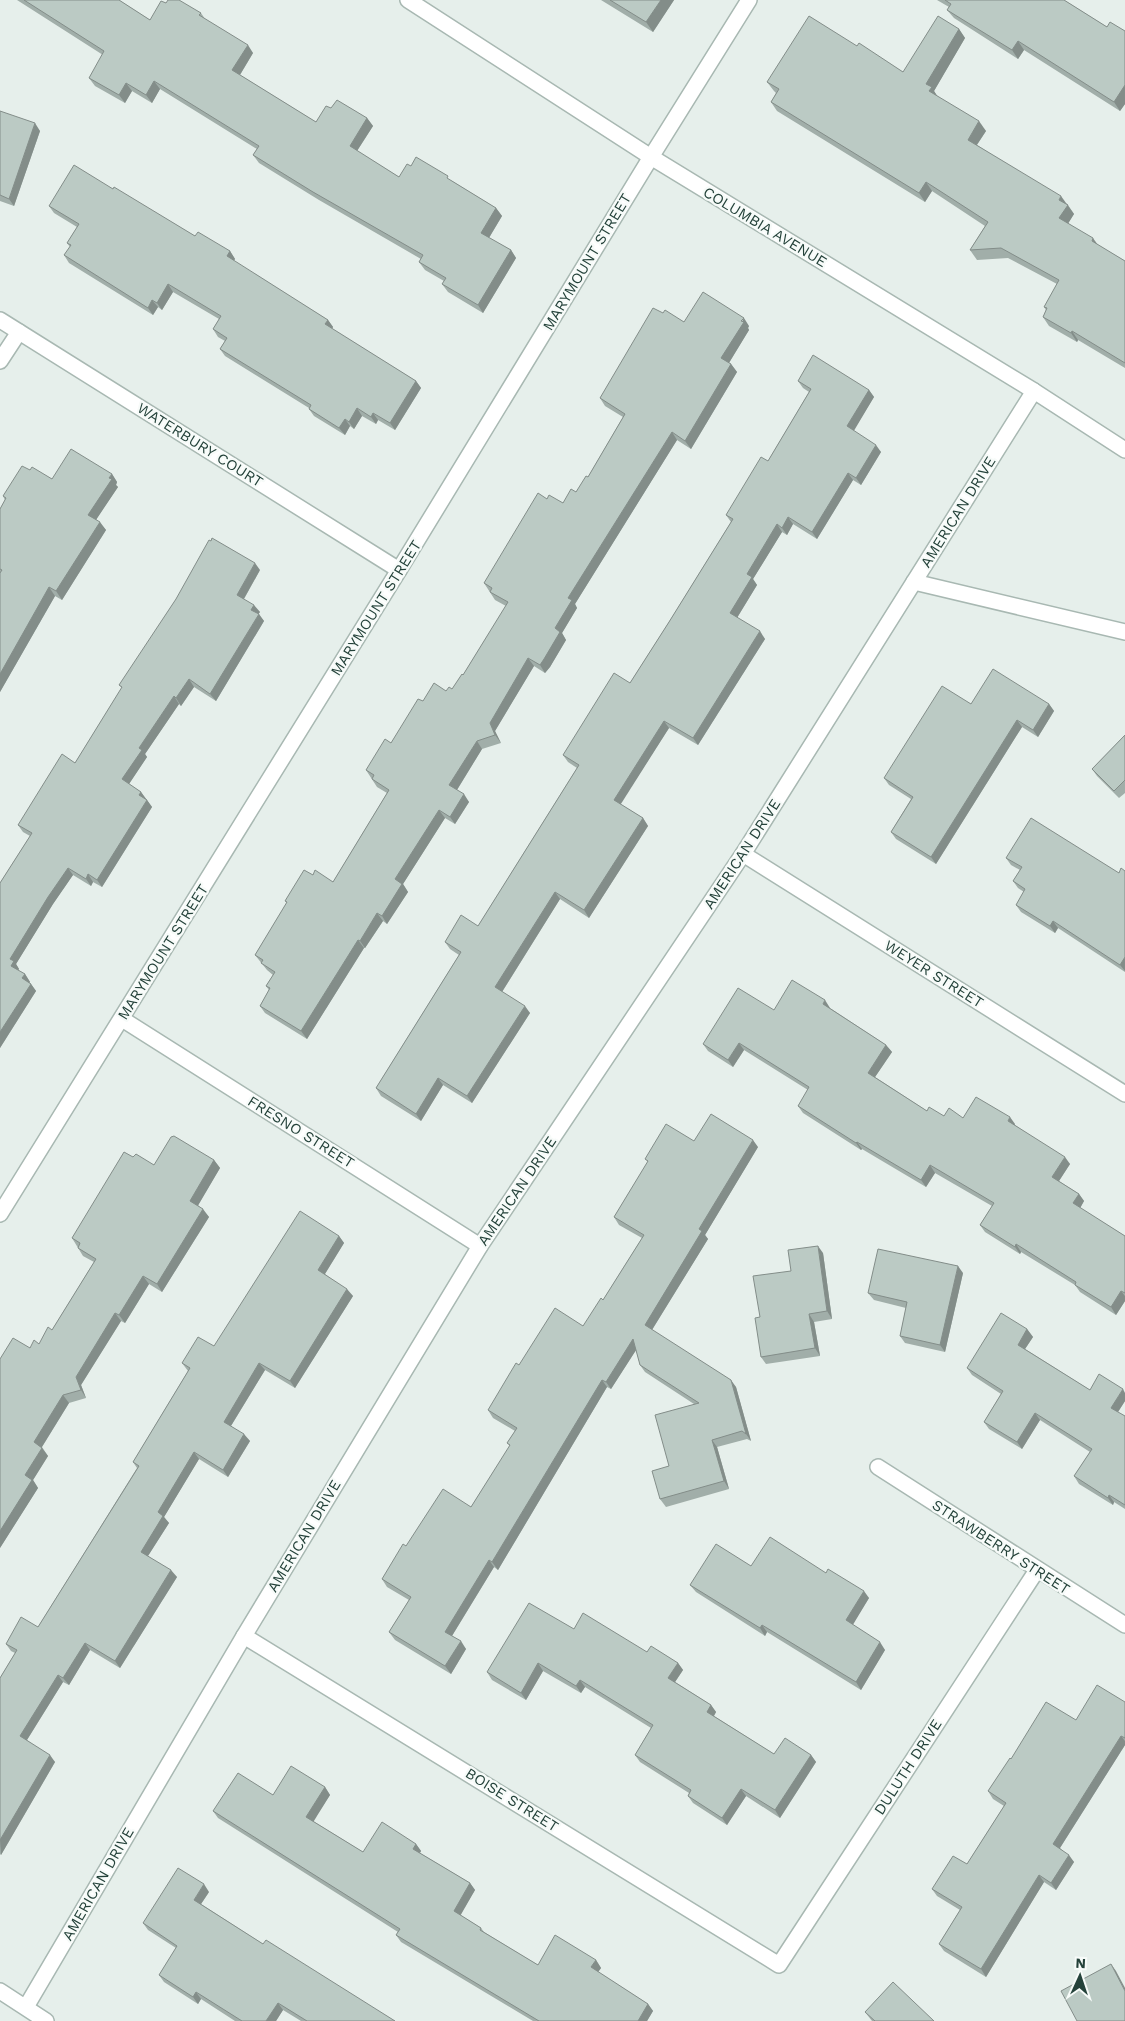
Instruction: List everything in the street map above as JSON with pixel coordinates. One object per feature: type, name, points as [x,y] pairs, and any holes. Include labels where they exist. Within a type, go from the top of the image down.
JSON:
[{"type":"street","name":"COLUMBIA AVENUE","points":[[408,0],[651,157],[1034,391],[1125,450]]},
{"type":"street","name":"MARYMOUNT STREET","points":[[0,1214],[400,570],[651,157],[749,0]]},
{"type":"street","name":"WATERBURY COURT","points":[[0,320],[400,570]]},
{"type":"street","points":[[0,361],[19,332]]},
{"type":"street","name":"AMERICAN DRIVE","points":[[26,2007],[244,1636],[480,1246],[743,854],[1034,391]]},
{"type":"street","points":[[914,582],[1125,632]]},
{"type":"street","name":"WEYER STREET","points":[[743,854],[1125,1094]]},
{"type":"street","name":"FRESNO STREET","points":[[122,1019],[480,1246]]},
{"type":"street","name":"STRAWBERRY STREET","points":[[878,1467],[1036,1570],[1125,1625]]},
{"type":"street","name":"DULUTH DRIVE","points":[[779,1965],[1036,1570]]},
{"type":"street","name":"BOISE STREET","points":[[244,1636],[779,1965]]},
{"type":"street","points":[[0,1991],[46,2021]]},
{"type":"building","points":[[24,0],[119,0],[150,20],[161,1],[166,3],[168,0],[179,0],[201,13],[199,15],[248,45],[232,70],[316,122],[326,106],[331,108],[337,100],[367,118],[350,146],[399,177],[407,164],[411,166],[416,157],[496,208],[481,233],[511,250],[478,305],[442,284],[446,278],[419,262],[423,255],[253,155],[259,146],[154,81],[146,95],[126,83],[119,95],[89,78],[104,51]]},
{"type":"building","points":[[610,0],[661,0],[646,22]]},
{"type":"building","points":[[945,0],[1064,0],[1107,27],[1110,22],[1125,31],[1125,85],[1114,102],[1018,41],[1012,50],[947,10],[951,4]]},
{"type":"building","points":[[809,16],[857,46],[859,43],[903,72],[938,16],[959,29],[926,84],[932,87],[929,91],[979,121],[968,140],[1061,196],[1059,200],[1068,205],[1059,218],[1093,238],[1092,241],[1125,261],[1125,363],[1072,331],[1071,333],[1043,317],[1047,308],[1044,307],[1059,280],[1001,248],[970,250],[988,222],[926,182],[919,193],[771,102],[779,89],[767,82]]},
{"type":"building","points":[[0,111],[35,123],[9,199],[0,195]]},
{"type":"building","points":[[74,165],[195,236],[198,232],[230,251],[227,256],[328,320],[325,324],[416,381],[390,423],[373,413],[371,417],[357,408],[349,422],[345,419],[339,428],[309,409],[311,405],[220,349],[227,338],[213,329],[221,316],[168,284],[157,303],[152,300],[148,308],[64,255],[71,245],[67,243],[79,224],[49,206]]},
{"type":"building","points":[[703,292],[744,318],[741,321],[744,322],[721,358],[731,364],[685,441],[672,432],[568,598],[572,600],[555,628],[560,632],[544,659],[540,665],[528,658],[490,723],[495,735],[477,741],[449,785],[464,794],[450,817],[439,810],[395,879],[402,884],[382,916],[377,913],[360,941],[358,940],[301,1031],[260,1006],[270,988],[266,986],[275,972],[261,963],[263,960],[255,955],[304,870],[313,875],[315,870],[333,882],[389,790],[372,779],[374,775],[366,770],[385,739],[391,743],[418,699],[423,701],[434,683],[446,691],[449,687],[452,689],[463,675],[508,602],[490,592],[492,588],[484,583],[538,493],[547,499],[549,495],[563,503],[571,489],[576,492],[586,476],[588,477],[625,414],[600,398],[653,308],[663,313],[665,310],[684,322]]},
{"type":"building","points":[[813,355],[869,390],[847,426],[876,445],[856,478],[848,473],[812,532],[788,517],[782,528],[777,524],[747,574],[752,577],[730,613],[760,631],[693,738],[664,721],[614,800],[643,818],[584,910],[555,892],[495,987],[525,1006],[467,1096],[438,1078],[416,1114],[376,1088],[461,952],[445,942],[461,915],[478,926],[579,765],[563,755],[614,673],[630,683],[669,622],[733,519],[726,515],[761,457],[768,461],[811,389],[798,381]]},
{"type":"building","points":[[71,449],[112,474],[109,478],[112,479],[88,515],[100,522],[56,591],[49,587],[0,674],[0,573],[2,570],[0,569],[0,509],[6,498],[3,496],[22,466],[30,470],[32,467],[52,479]]},
{"type":"building","points":[[212,538],[255,563],[237,595],[254,605],[251,610],[259,614],[210,694],[189,679],[176,698],[174,696],[139,748],[142,750],[122,779],[141,792],[139,795],[147,800],[97,880],[88,874],[86,879],[68,868],[48,897],[10,959],[14,961],[11,966],[25,974],[22,978],[31,984],[0,1032],[0,883],[32,833],[18,825],[62,754],[75,763],[122,687],[119,685],[176,599],[209,540],[211,541]]},
{"type":"building","points":[[993,669],[1049,704],[1033,730],[1017,720],[931,857],[891,832],[913,797],[884,778],[942,686],[971,704]]},
{"type":"building","points":[[1125,735],[1125,780],[1114,791],[1092,769]]},
{"type":"building","points":[[1031,818],[1119,873],[1121,868],[1125,871],[1125,957],[1120,965],[1053,921],[1050,926],[1016,905],[1025,889],[1013,881],[1022,867],[1006,858]]},
{"type":"building","points":[[792,980],[825,1000],[823,1004],[886,1045],[868,1073],[927,1111],[929,1107],[944,1116],[949,1108],[963,1118],[976,1097],[1010,1117],[1008,1121],[1065,1157],[1052,1177],[1079,1194],[1073,1203],[1125,1236],[1125,1293],[1121,1291],[1111,1307],[1075,1285],[1076,1282],[1016,1244],[1015,1247],[980,1225],[994,1203],[930,1165],[921,1180],[856,1143],[798,1106],[809,1087],[739,1043],[728,1060],[703,1044],[738,988],[774,1010]]},
{"type":"building","points":[[711,1114],[753,1140],[699,1229],[702,1231],[645,1325],[731,1380],[746,1434],[742,1431],[712,1440],[724,1481],[660,1499],[652,1471],[669,1466],[655,1415],[699,1403],[640,1365],[633,1339],[606,1382],[602,1380],[492,1562],[489,1560],[445,1632],[461,1641],[445,1666],[389,1632],[411,1597],[382,1579],[403,1544],[406,1546],[443,1489],[471,1507],[510,1445],[507,1443],[517,1428],[488,1410],[516,1363],[519,1365],[555,1308],[583,1326],[601,1298],[603,1300],[644,1235],[614,1217],[648,1161],[645,1159],[666,1124],[694,1141]]},
{"type":"building","points":[[174,1136],[214,1160],[190,1201],[203,1209],[157,1284],[143,1276],[119,1315],[115,1313],[76,1377],[81,1390],[63,1395],[34,1442],[42,1448],[25,1475],[32,1480],[0,1531],[0,1359],[13,1338],[30,1348],[34,1340],[39,1344],[48,1327],[52,1330],[96,1259],[78,1248],[80,1243],[72,1238],[124,1152],[133,1157],[136,1154],[154,1165],[171,1137]]},
{"type":"building","points":[[300,1211],[339,1236],[318,1270],[347,1289],[290,1381],[259,1363],[224,1422],[244,1434],[223,1470],[194,1452],[158,1512],[163,1516],[141,1552],[171,1570],[115,1661],[85,1643],[63,1678],[58,1675],[20,1736],[50,1755],[0,1840],[0,1678],[17,1650],[6,1644],[21,1617],[38,1627],[139,1466],[133,1462],[190,1368],[182,1363],[198,1337],[214,1346]]},
{"type":"building","points":[[818,1246],[827,1311],[809,1314],[815,1348],[761,1357],[755,1318],[760,1317],[753,1276],[791,1271],[788,1250]]},
{"type":"building","points":[[878,1249],[958,1266],[940,1345],[900,1336],[907,1302],[868,1293]]},
{"type":"building","points":[[1001,1313],[1027,1329],[1018,1345],[1090,1390],[1099,1374],[1123,1389],[1111,1408],[1125,1416],[1125,1505],[1109,1495],[1108,1498],[1074,1476],[1092,1449],[1035,1413],[1017,1442],[984,1422],[1003,1391],[967,1368]]},
{"type":"building","points":[[770,1537],[826,1573],[828,1569],[864,1591],[846,1620],[880,1642],[856,1682],[762,1625],[760,1628],[690,1585],[716,1544],[751,1566]]},
{"type":"building","points":[[529,1603],[574,1629],[583,1613],[647,1652],[651,1646],[678,1663],[668,1678],[711,1705],[707,1712],[774,1754],[785,1738],[811,1755],[775,1810],[741,1789],[722,1818],[688,1796],[691,1790],[635,1755],[653,1725],[580,1680],[576,1686],[538,1663],[521,1693],[487,1672]]},
{"type":"building","points":[[1097,1685],[1125,1702],[1125,1738],[1121,1736],[1053,1844],[1069,1855],[1051,1883],[1039,1875],[981,1969],[939,1944],[962,1907],[932,1889],[953,1856],[967,1864],[1006,1803],[988,1791],[1011,1759],[1046,1702],[1076,1720]]},
{"type":"building","points":[[291,1766],[325,1787],[306,1817],[363,1852],[382,1822],[416,1844],[413,1849],[470,1883],[454,1911],[481,1928],[480,1930],[538,1965],[555,1935],[596,1960],[591,1967],[648,2004],[638,2021],[539,2021],[396,1935],[400,1929],[213,1811],[238,1773],[273,1795]]},
{"type":"building","points":[[178,1868],[204,1884],[194,1900],[263,1944],[266,1940],[395,2021],[307,2021],[278,2003],[266,2021],[242,2021],[196,1992],[193,1997],[159,1975],[177,1946],[143,1923]]},
{"type":"building","points":[[1111,1964],[1125,1991],[1125,2021],[1077,2021],[1061,1991]]},
{"type":"building","points":[[893,1982],[934,2021],[875,2021],[865,2012]]}]
